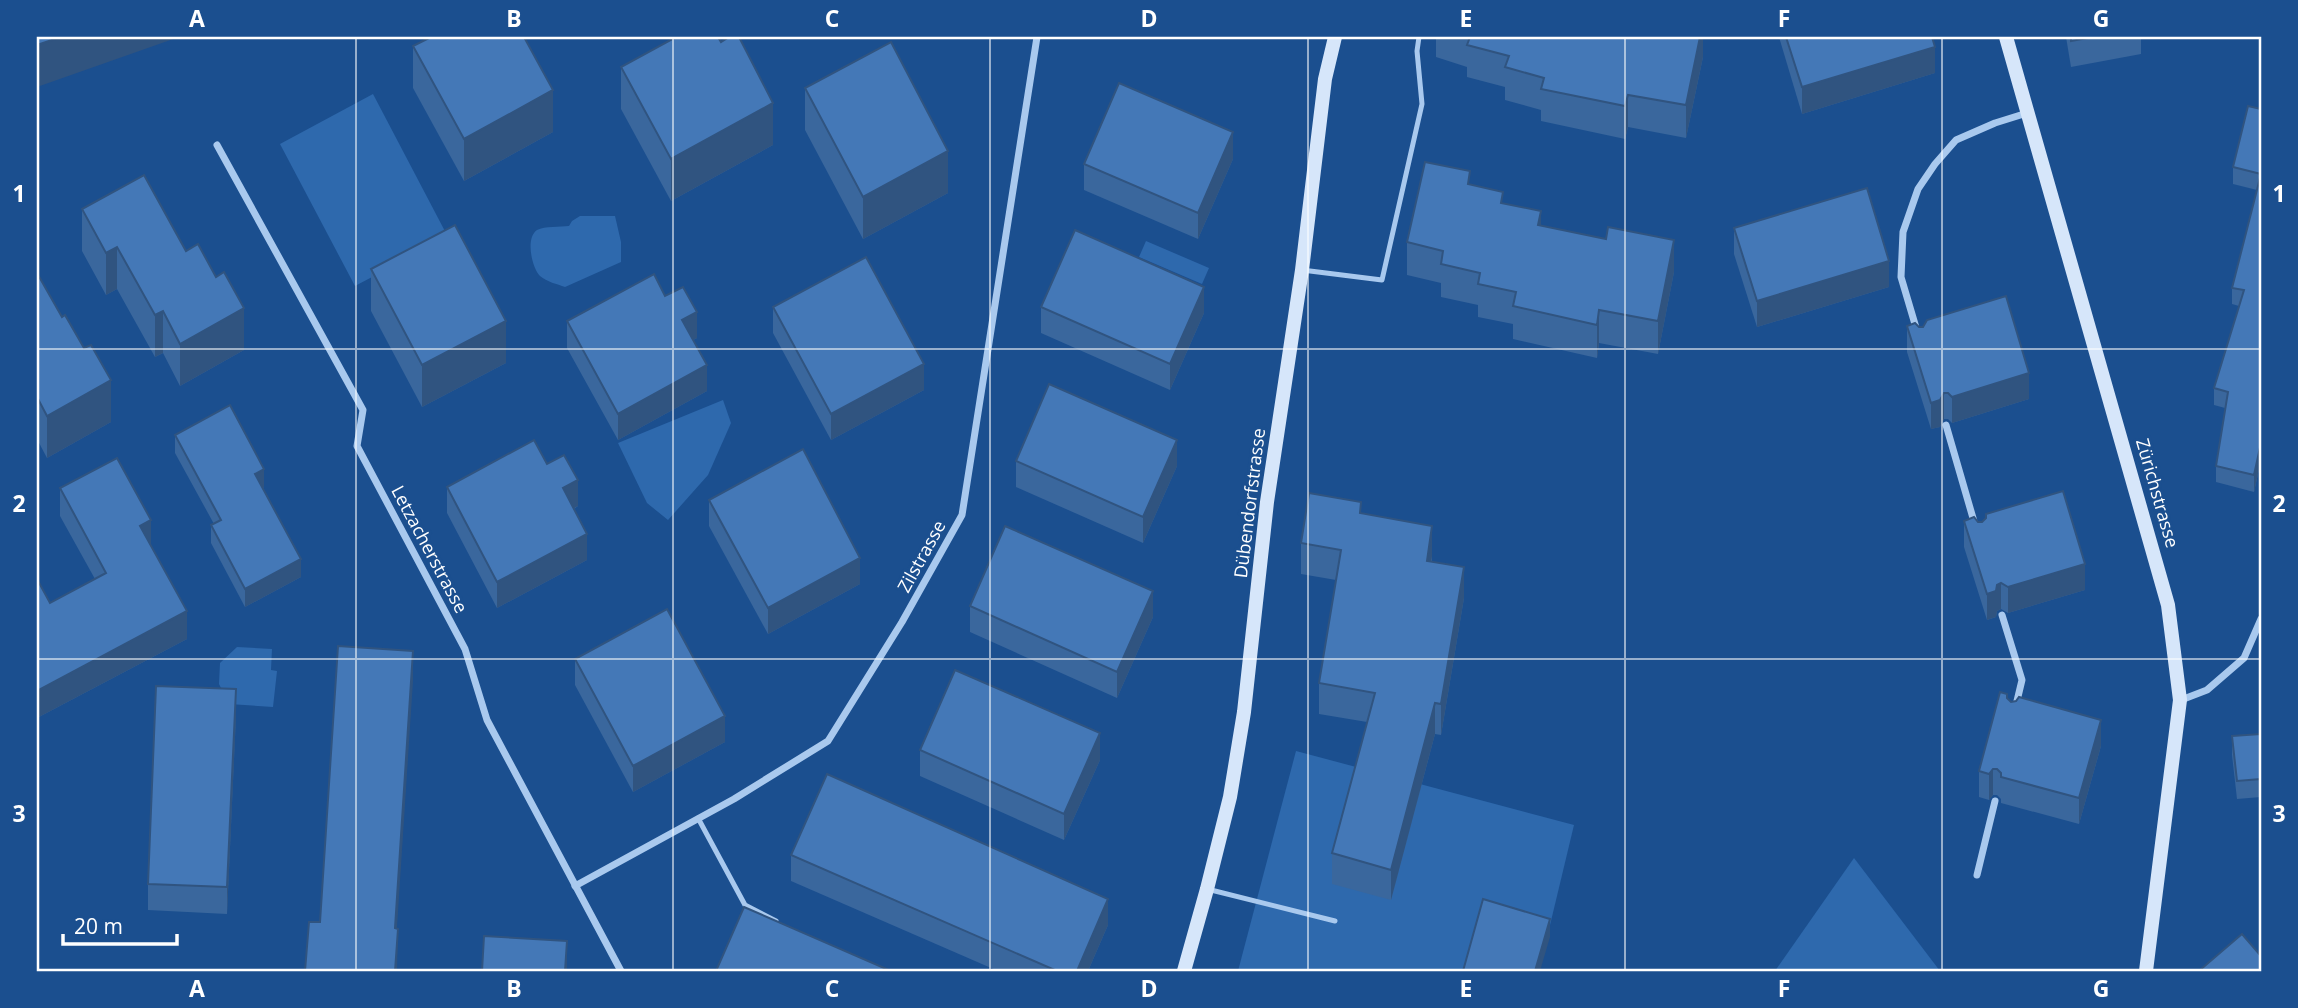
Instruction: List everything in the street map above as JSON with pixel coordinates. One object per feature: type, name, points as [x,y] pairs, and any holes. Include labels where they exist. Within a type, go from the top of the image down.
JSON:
[{"type":"main road","name":"Dübendorfstrasse","points":[[1184,971],[1208,889],[1230,797],[1244,712],[1267,502],[1302,270],[1325,79],[1335,37]]},
{"type":"main road","name":"Zürichstrasse","points":[[2006,37],[2158,562],[2168,605],[2180,700],[2147,971]]},
{"type":"street","name":"Zilstrasse","points":[[575,886],[698,818],[828,741],[902,622],[962,515],[1037,37]]},
{"type":"street","points":[[1918,336],[1901,277],[1903,232],[1918,189],[1956,140],[1995,123],[2028,113]]},
{"type":"street","name":"Letzacherstrasse","points":[[217,145],[363,410],[357,446],[465,649],[487,720],[621,971]]},
{"type":"street","points":[[1946,425],[1976,529]]},
{"type":"street","points":[[2002,615],[2022,680],[2015,711]]},
{"type":"street","points":[[2180,700],[2207,690],[2244,658],[2261,619]]},
{"type":"street","points":[[1977,874],[1995,801]]},
{"type":"lane","points":[[1302,270],[1382,280],[1422,104],[1417,51],[1419,37]]},
{"type":"lane","points":[[698,818],[744,905],[776,921]]},
{"type":"lane","points":[[1208,889],[1335,921]]},
{"type":"shaded area","points":[[373,94],[448,237],[355,286],[280,144]]},
{"type":"shaded area","points":[[580,216],[615,216],[621,242],[621,262],[565,287],[546,280],[537,272],[532,260],[531,239],[537,230],[569,226]]},
{"type":"shaded area","points":[[1146,241],[1209,268],[1202,284],[1139,257]]},
{"type":"shaded area","points":[[723,400],[731,423],[708,475],[668,520],[647,503],[618,443]]},
{"type":"shaded area","points":[[237,647],[272,649],[271,670],[277,671],[273,707],[229,704],[219,684],[220,663]]},
{"type":"shaded area","points":[[1296,751],[1574,825],[1539,971],[1238,971]]},
{"type":"shaded area","points":[[1854,858],[1940,971],[1775,971]]},
{"type":"building","points":[[37,37],[61,37],[37,45]]},
{"type":"building","points":[[431,37],[524,37],[553,90],[464,139],[413,46]]},
{"type":"building","points":[[676,37],[718,37],[721,42],[729,37],[739,37],[773,103],[671,159],[621,67]]},
{"type":"building","points":[[1470,37],[1700,37],[1686,105],[1628,95],[1625,106],[1541,89],[1544,78],[1505,67],[1509,56],[1467,45]]},
{"type":"building","points":[[1786,37],[1932,37],[1935,47],[1802,87]]},
{"type":"building","points":[[2071,37],[2093,37],[2071,41]]},
{"type":"building","points":[[891,42],[948,151],[863,197],[805,88]]},
{"type":"building","points":[[1119,83],[1233,132],[1198,213],[1084,164]]},
{"type":"building","points":[[2248,106],[2261,109],[2261,174],[2233,167]]},
{"type":"building","points":[[1425,162],[1470,171],[1468,184],[1503,192],[1501,203],[1541,211],[1538,225],[1606,239],[1608,227],[1674,240],[1658,321],[1599,310],[1597,325],[1513,306],[1516,292],[1478,284],[1480,273],[1441,264],[1443,251],[1407,242]]},
{"type":"building","points":[[2261,174],[2261,443],[2254,475],[2216,466],[2228,392],[2214,388],[2244,290],[2232,288]]},
{"type":"building","points":[[144,175],[186,251],[198,244],[216,277],[224,272],[244,308],[180,344],[163,311],[155,315],[117,247],[106,253],[82,209]]},
{"type":"building","points":[[1867,188],[1889,261],[1757,301],[1734,228]]},
{"type":"building","points":[[455,225],[506,321],[422,365],[371,269]]},
{"type":"building","points":[[1075,230],[1204,287],[1170,364],[1041,307]]},
{"type":"building","points":[[866,257],[924,364],[831,414],[773,307]]},
{"type":"building","points":[[37,273],[62,317],[65,315],[84,348],[91,345],[111,380],[47,416],[37,397]]},
{"type":"building","points":[[654,274],[665,296],[683,287],[697,312],[682,320],[707,365],[618,414],[567,321]]},
{"type":"building","points":[[2006,296],[2029,373],[1952,397],[1944,393],[1940,400],[1931,403],[1907,326],[1915,323],[1923,327],[1927,320]]},
{"type":"building","points":[[1049,384],[1177,440],[1143,517],[1016,461]]},
{"type":"building","points":[[230,405],[264,469],[255,474],[301,559],[245,589],[211,525],[221,520],[175,435]]},
{"type":"building","points":[[534,440],[547,464],[564,455],[578,480],[563,488],[587,534],[497,582],[447,487]]},
{"type":"building","points":[[803,449],[860,558],[768,608],[709,500]]},
{"type":"building","points":[[117,458],[151,520],[140,526],[187,611],[37,691],[37,579],[50,603],[106,573],[60,488]]},
{"type":"building","points":[[2063,491],[2085,564],[2008,587],[2001,583],[1997,585],[1996,591],[1987,594],[1964,521],[1974,517],[1978,522],[1982,522],[1986,514]]},
{"type":"building","points":[[1309,493],[1361,502],[1360,513],[1432,526],[1427,561],[1464,567],[1441,704],[1435,703],[1391,870],[1332,853],[1375,693],[1319,683],[1341,550],[1301,543]]},
{"type":"building","points":[[1005,526],[1153,591],[1117,672],[970,606]]},
{"type":"building","points":[[667,609],[725,716],[633,766],[575,659]]},
{"type":"building","points":[[338,646],[413,651],[395,928],[398,929],[395,971],[305,971],[309,922],[320,922]]},
{"type":"building","points":[[955,670],[1100,733],[1064,814],[920,750]]},
{"type":"building","points":[[156,686],[236,689],[227,887],[148,884]]},
{"type":"building","points":[[2000,692],[2007,694],[2011,702],[2019,697],[2101,720],[2079,798],[2001,777],[1997,769],[1993,769],[1989,774],[1979,771]]},
{"type":"building","points":[[2261,734],[2261,779],[2237,781],[2232,736]]},
{"type":"building","points":[[827,774],[1108,899],[1077,971],[1057,971],[791,855]]},
{"type":"building","points":[[1483,899],[1550,919],[1535,971],[1463,971]]},
{"type":"building","points":[[744,907],[891,971],[716,971]]},
{"type":"building","points":[[2242,934],[2261,956],[2261,971],[2200,970]]},
{"type":"building","points":[[484,936],[567,941],[565,971],[482,971]]}]
